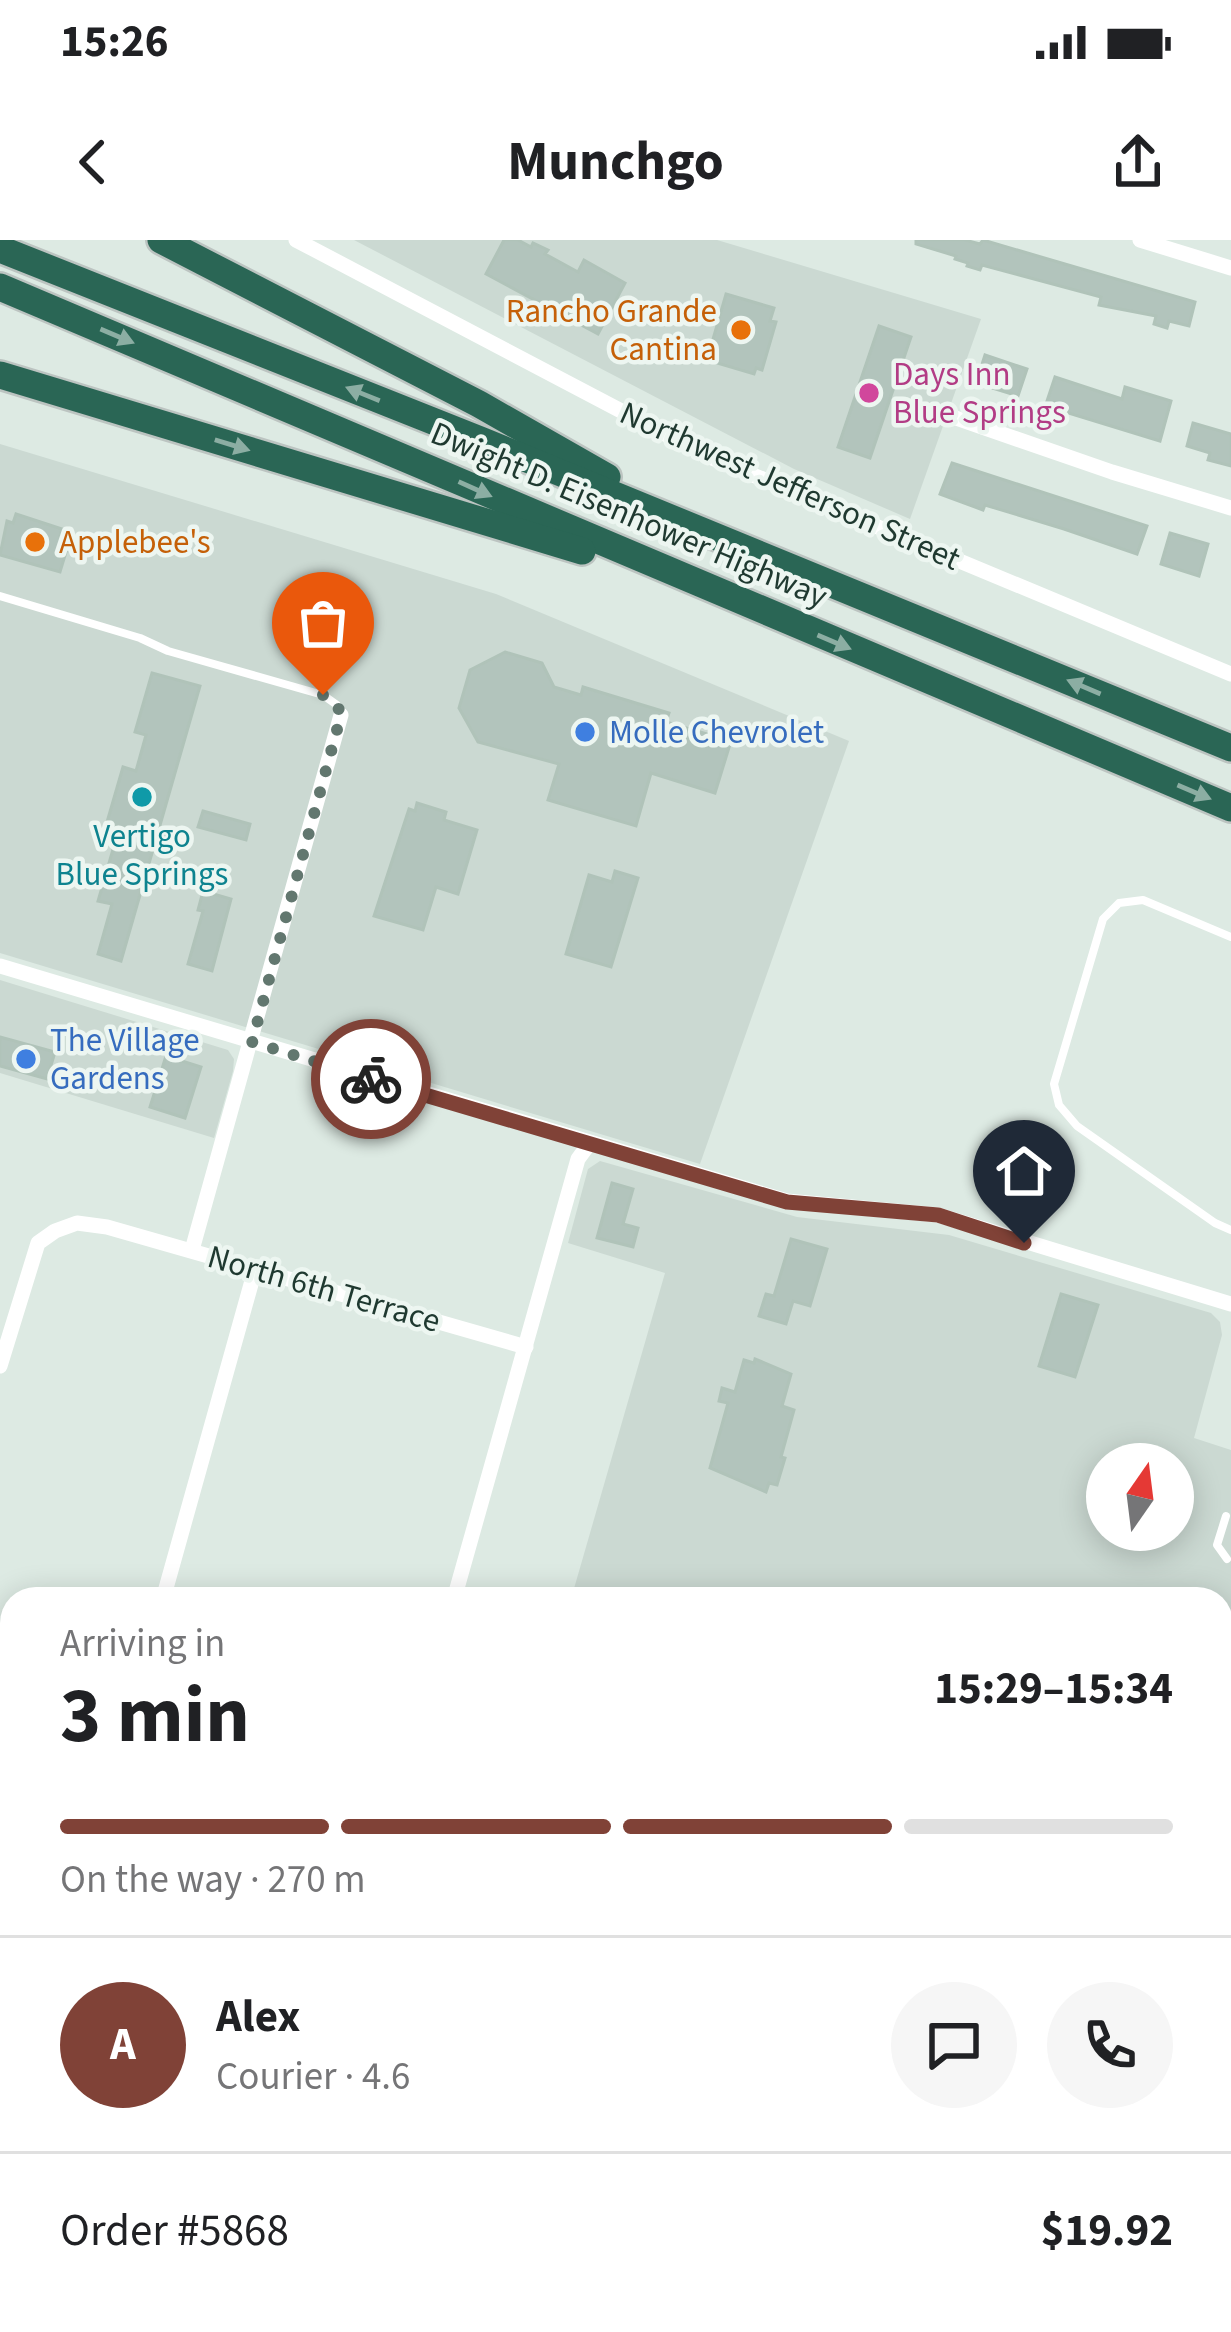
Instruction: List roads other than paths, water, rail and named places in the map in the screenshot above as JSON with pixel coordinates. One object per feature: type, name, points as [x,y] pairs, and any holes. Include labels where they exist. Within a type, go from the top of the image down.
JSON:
[{"type":"highway","points":[[161,240],[479,404],[705,533]]},
{"type":"highway","name":"Dwight D. Eisenhower Highway","points":[[9,253],[1231,748]]},
{"type":"highway","name":"Dwight D. Eisenhower Highway","points":[[4,289],[1231,808]]},
{"type":"highway","points":[[0,375],[687,581]]},
{"type":"street","name":"Northwest Jefferson Street","points":[[296,240],[705,455],[1231,674]]},
{"type":"street","points":[[1144,241],[1231,268]]},
{"type":"street","points":[[952,417],[1231,508]]},
{"type":"street","points":[[192,1250],[341,715]]},
{"type":"street","points":[[0,965],[787,1202],[938,1215],[1231,1304]]},
{"type":"street","points":[[457,1587],[578,1159],[590,1144]]},
{"type":"street","name":"North 6th Terrace","points":[[0,1366],[38,1244],[77,1223],[192,1250],[526,1347]]},
{"type":"street","points":[[166,1587],[255,1270]]},
{"type":"lane","points":[[0,596],[123,632],[167,652],[323,695],[337,705],[341,715]]},
{"type":"lane","points":[[1231,938],[1143,900],[1119,903],[1103,919],[1054,1084],[1059,1105],[1077,1126],[1231,1230]]},
{"type":"lane","points":[[1226,1516],[1217,1545],[1226,1559]]},
{"type":"place","name":"Rancho Grande Cantina","points":[[741,330]]},
{"type":"place","name":"Days Inn Blue Springs","points":[[869,393]]},
{"type":"place","name":"Applebee's","points":[[35,542]]},
{"type":"place","name":"Molle Chevrolet","points":[[585,732]]},
{"type":"place","name":"Vertigo Blue Springs","points":[[142,797]]},
{"type":"place","name":"The Village Gardens","points":[[26,1059]]}]
